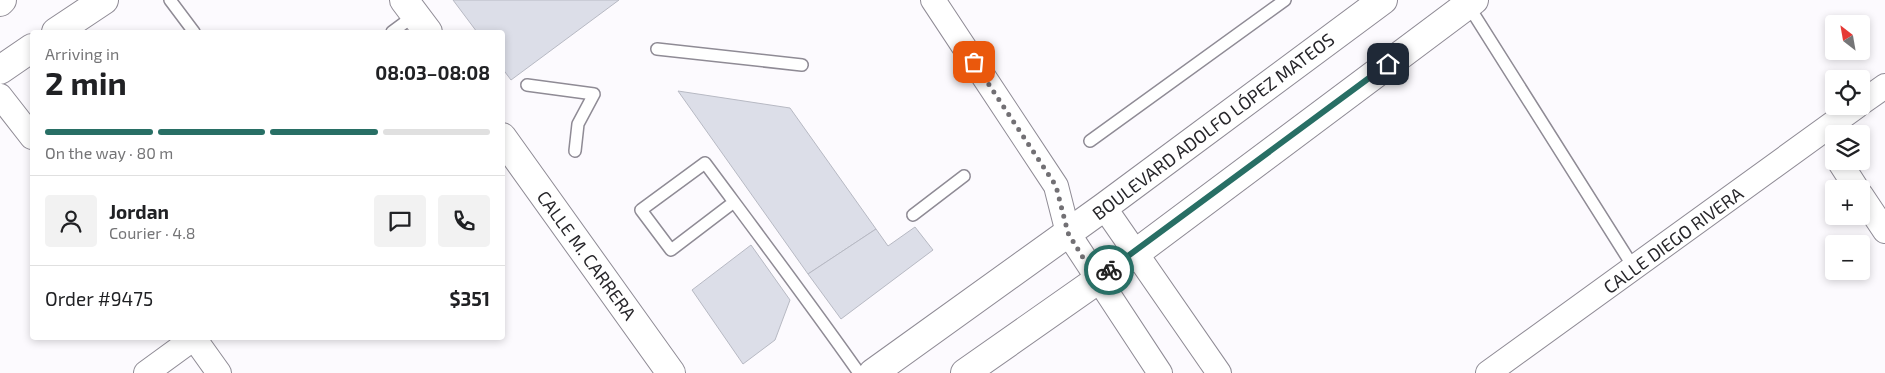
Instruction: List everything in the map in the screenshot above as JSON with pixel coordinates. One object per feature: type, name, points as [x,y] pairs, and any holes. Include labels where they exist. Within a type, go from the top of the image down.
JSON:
[{"type":"main road","points":[[59,30],[104,0]]},
{"type":"main road","name":"BOULEVARD ADOLFO LÓPEZ MATEOS","points":[[873,373],[1104,207],[1383,0]]},
{"type":"main road","points":[[965,373],[1096,279],[1136,253],[1471,3]]},
{"type":"main road","points":[[0,70],[30,49]]},
{"type":"main road","name":"CALLE M. CARRERA","points":[[505,141],[671,373]]},
{"type":"street","points":[[934,0],[1056,186],[1068,233],[1096,279],[1160,373]]},
{"type":"street","points":[[1870,97],[1885,86]]},
{"type":"street","points":[[0,96],[30,134]]},
{"type":"street","name":"CALLE DIEGO RIVERA","points":[[1488,373],[1845,115]]},
{"type":"street","points":[[1821,133],[1825,139]]},
{"type":"street","points":[[1104,207],[1219,373]]},
{"type":"street","points":[[1870,208],[1885,231]]},
{"type":"street","points":[[146,373],[191,340]]},
{"type":"street","points":[[195,340],[219,373]]},
{"type":"lane","points":[[170,0],[192,30]]},
{"type":"lane","points":[[1090,141],[1285,0]]},
{"type":"lane","points":[[1471,3],[1634,268]]},
{"type":"lane","points":[[395,30],[415,16]]},
{"type":"lane","points":[[657,49],[802,65]]},
{"type":"lane","points":[[527,85],[594,94],[578,124],[576,151]]},
{"type":"lane","points":[[734,202],[671,250],[641,210],[705,163],[734,202],[859,373]]},
{"type":"lane","points":[[913,215],[964,176]]},
{"type":"building","points":[[453,0],[619,0],[511,80],[505,72],[505,30],[476,30]]},
{"type":"building","points":[[678,91],[790,108],[876,229],[808,274]]},
{"type":"building","points":[[915,227],[933,250],[841,319],[808,274],[876,229],[888,246]]},
{"type":"building","points":[[751,245],[790,300],[775,340],[743,364],[692,290]]},
{"type":"way so far","points":[[974,62],[1056,186],[1068,233],[1096,279],[1109,270]]},
{"type":"route","points":[[1109,270],[1136,253],[1388,64]]}]
